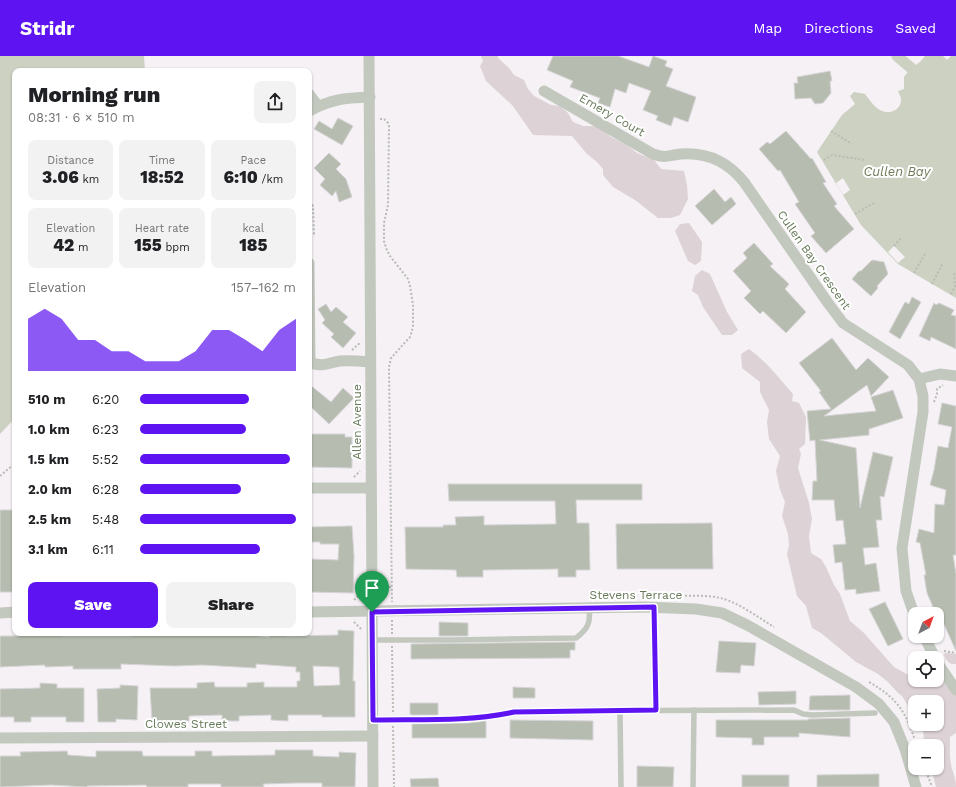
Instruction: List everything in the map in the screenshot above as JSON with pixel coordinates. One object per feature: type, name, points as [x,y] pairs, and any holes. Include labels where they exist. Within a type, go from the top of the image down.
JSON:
[{"type":"street","name":"Allen Avenue","points":[[369,56],[370,488],[373,787]]},
{"type":"street","name":"Emery Court","points":[[544,91],[653,154],[664,158],[668,157]]},
{"type":"street","points":[[314,108],[340,98],[370,97]]},
{"type":"street","name":"Cullen Bay Crescent","points":[[668,157],[681,154],[708,157],[724,163],[735,172],[744,182],[841,321],[908,365],[918,379],[923,396],[923,412],[902,548],[906,591],[912,607]]},
{"type":"street","points":[[312,363],[325,365],[341,361],[370,362]]},
{"type":"street","points":[[918,379],[940,374],[956,376]]},
{"type":"street","points":[[312,488],[370,488]]},
{"type":"street","name":"Stevens Terrace","points":[[312,612],[654,607],[696,609],[722,614],[747,625],[856,688],[884,708],[894,722],[905,749],[916,787]]},
{"type":"street","points":[[0,613],[12,612]]},
{"type":"street","points":[[944,669],[952,676],[956,690]]},
{"type":"street","name":"Clowes Street","points":[[0,738],[373,736]]},
{"type":"lane","points":[[654,607],[656,710]]},
{"type":"lane","points":[[372,640],[576,638],[584,631],[589,623],[589,608]]},
{"type":"lane","points":[[373,720],[469,719],[514,712],[656,710],[794,710],[803,714],[812,715],[875,713]]},
{"type":"lane","points":[[693,787],[694,710]]},
{"type":"lane","points":[[620,711],[621,787]]},
{"type":"path","points":[[831,132],[852,144]]},
{"type":"path","points":[[824,160],[832,156],[865,160]]},
{"type":"path","points":[[855,214],[874,203]]},
{"type":"path","points":[[312,205],[314,234],[312,234]]},
{"type":"path","points":[[894,246],[902,237]]},
{"type":"path","points":[[914,273],[926,252]]},
{"type":"path","points":[[932,284],[943,263]]},
{"type":"path","points":[[951,294],[954,287],[954,271]]},
{"type":"path","points":[[932,408],[937,394],[937,389],[945,383]]},
{"type":"path","points":[[0,476],[12,466]]},
{"type":"path","points":[[362,587],[362,592],[354,601],[351,600],[352,619],[362,630]]},
{"type":"path","points":[[392,588],[394,787]]},
{"type":"path","points":[[669,596],[716,597],[726,600],[778,630]]},
{"type":"path","points":[[941,646],[944,652],[956,653]]},
{"type":"path","points":[[866,681],[880,689],[898,703],[909,723],[915,739]]},
{"type":"path","points":[[928,775],[932,787]]},
{"type":"shaded area","points":[[481,56],[498,56],[498,58],[514,75],[524,80],[528,89],[534,96],[551,105],[560,106],[568,113],[573,122],[583,126],[598,126],[611,137],[627,145],[637,153],[654,160],[661,169],[684,171],[688,199],[680,215],[671,218],[658,218],[635,200],[613,187],[603,175],[603,169],[586,153],[572,136],[533,135],[513,106],[486,81],[480,66],[483,61]]},
{"type":"shaded area","points":[[689,223],[702,242],[701,261],[695,265],[688,261],[675,231],[680,224]]},
{"type":"shaded area","points":[[702,270],[710,274],[727,312],[738,330],[732,335],[722,335],[703,307],[698,295],[692,291],[695,276]]},
{"type":"shaded area","points":[[749,349],[756,354],[793,394],[792,401],[799,403],[806,417],[805,444],[799,449],[801,454],[798,468],[809,503],[812,519],[809,536],[811,553],[821,559],[826,567],[840,594],[850,621],[863,632],[894,667],[908,675],[908,687],[944,687],[944,678],[956,695],[956,733],[950,737],[950,757],[956,787],[936,787],[933,775],[944,775],[944,739],[924,739],[923,731],[944,731],[944,695],[908,695],[908,706],[902,696],[888,682],[878,674],[856,662],[821,633],[812,628],[806,606],[797,596],[787,554],[789,545],[788,534],[782,516],[785,502],[780,490],[776,471],[780,456],[769,439],[767,422],[769,410],[760,392],[760,382],[742,368],[741,354]]},
{"type":"shaded area","points":[[945,653],[956,654],[956,664],[948,662],[944,655]]},
{"type":"water","points":[[0,56],[144,56],[145,68],[12,68],[12,421],[0,434]]},
{"type":"water","name":"Cullen Bay","points":[[925,56],[943,56],[947,60],[951,56],[956,56],[956,298],[898,264],[861,225],[817,152],[842,115],[855,104],[850,96],[854,92],[865,94],[876,107],[883,111],[894,111],[899,107],[901,100],[898,91],[904,89],[904,77],[911,68],[920,62]]},
{"type":"pier","points":[[843,178],[850,190],[843,195],[836,183]]},
{"type":"pier","points":[[894,246],[905,257],[898,263],[888,252]]},
{"type":"building","points":[[553,56],[618,56],[649,67],[653,56],[667,61],[665,66],[673,69],[666,86],[696,97],[688,122],[674,117],[671,126],[656,120],[658,116],[643,110],[651,91],[629,83],[626,93],[615,89],[610,107],[598,103],[600,98],[570,87],[573,81],[547,70]]},
{"type":"building","points":[[830,71],[832,81],[830,81],[831,93],[823,103],[815,104],[811,98],[795,99],[794,83],[798,83],[797,77]]},
{"type":"building","points":[[338,118],[353,126],[342,145],[314,129],[319,121],[332,129]]},
{"type":"building","points":[[786,131],[811,159],[812,158],[826,182],[823,183],[837,204],[834,206],[854,229],[826,253],[811,236],[815,233],[795,204],[799,202],[780,170],[778,171],[759,149],[767,142],[770,144]]},
{"type":"building","points":[[329,153],[341,164],[336,169],[346,179],[352,197],[339,202],[336,191],[332,196],[320,185],[325,179],[314,168]]},
{"type":"building","points":[[714,189],[725,202],[731,197],[736,204],[712,225],[695,206]]},
{"type":"building","points":[[754,243],[773,264],[770,266],[789,284],[785,289],[806,312],[786,333],[763,311],[760,314],[744,298],[751,291],[733,271],[747,258],[743,253]]},
{"type":"building","points":[[872,260],[884,262],[888,274],[877,286],[878,288],[871,296],[852,279]]},
{"type":"building","points":[[912,297],[921,302],[900,339],[889,332],[905,302],[909,304]]},
{"type":"building","points":[[934,303],[936,305],[939,303],[954,310],[951,315],[956,316],[956,349],[931,337],[930,341],[919,336]]},
{"type":"building","points":[[326,304],[331,312],[336,307],[348,317],[343,322],[356,333],[343,348],[331,337],[334,334],[322,323],[325,320],[318,309]]},
{"type":"building","points":[[832,338],[856,370],[868,358],[889,377],[871,396],[867,385],[824,416],[876,411],[871,397],[893,390],[903,418],[869,429],[869,435],[820,440],[856,448],[860,508],[873,452],[893,457],[884,497],[880,496],[882,520],[876,520],[879,547],[863,548],[865,565],[876,563],[880,591],[856,594],[856,589],[845,590],[842,562],[835,563],[833,545],[846,544],[843,520],[836,521],[834,500],[812,500],[813,481],[817,481],[815,440],[810,441],[807,411],[831,409],[819,392],[821,391],[799,363]]},
{"type":"building","points":[[312,386],[331,402],[343,388],[354,398],[329,424],[312,408]]},
{"type":"building","points":[[942,403],[956,406],[956,555],[953,555],[956,574],[956,651],[944,624],[944,607],[933,607],[927,593],[924,575],[926,575],[920,543],[916,542],[919,529],[934,533],[935,504],[944,505],[946,490],[930,485],[938,446],[948,448],[952,427],[938,424]]},
{"type":"building","points":[[312,434],[345,434],[345,437],[352,437],[352,468],[312,467]]},
{"type":"building","points":[[448,484],[642,484],[642,500],[576,500],[577,523],[589,523],[590,570],[576,570],[576,577],[558,577],[558,569],[483,570],[483,577],[457,577],[456,570],[406,569],[405,527],[443,527],[443,525],[456,525],[455,517],[484,516],[484,525],[556,524],[555,501],[449,501]]},
{"type":"building","points":[[0,510],[12,510],[12,592],[0,592]]},
{"type":"building","points":[[712,523],[713,569],[617,569],[616,524]]},
{"type":"building","points":[[352,526],[354,556],[353,593],[312,592],[312,559],[338,560],[339,544],[320,544],[320,542],[312,542],[312,527]]},
{"type":"building","points":[[885,602],[903,639],[888,646],[869,609]]},
{"type":"building","points":[[439,622],[468,623],[468,636],[439,636]]},
{"type":"building","points":[[338,630],[354,631],[353,681],[355,681],[355,717],[288,715],[288,721],[271,720],[271,715],[239,716],[239,721],[222,721],[222,715],[189,716],[189,721],[152,721],[150,688],[197,688],[197,683],[214,682],[215,687],[247,687],[247,683],[264,682],[264,687],[297,687],[297,681],[300,681],[300,672],[296,672],[296,667],[256,664],[256,668],[202,665],[174,666],[121,664],[121,669],[73,669],[73,666],[45,667],[45,665],[0,667],[0,636],[269,637],[338,635]],"holes":[[[313,666],[339,667],[340,685],[314,686]]]},
{"type":"building","points":[[719,641],[756,643],[754,666],[741,665],[740,673],[716,672]]},
{"type":"building","points":[[575,642],[575,650],[570,650],[570,658],[411,659],[411,644]]},
{"type":"building","points":[[40,683],[57,684],[57,688],[84,688],[84,722],[66,722],[66,717],[31,717],[31,722],[14,722],[14,717],[0,717],[0,689],[40,688]]},
{"type":"building","points":[[120,685],[138,686],[137,720],[116,719],[116,722],[98,722],[97,689],[120,688]]},
{"type":"building","points":[[513,687],[535,688],[535,698],[513,698]]},
{"type":"building","points":[[796,691],[796,704],[759,705],[758,692]]},
{"type":"building","points":[[850,695],[850,710],[809,710],[810,696]]},
{"type":"building","points":[[410,703],[438,703],[438,715],[412,715],[410,714]]},
{"type":"building","points":[[850,718],[850,737],[799,733],[799,737],[764,737],[764,745],[752,745],[752,738],[716,737],[716,720],[808,720]]},
{"type":"building","points":[[510,720],[593,721],[593,740],[510,738]]},
{"type":"building","points":[[486,721],[486,738],[412,738],[412,724],[469,723]]},
{"type":"building","points":[[275,750],[313,750],[313,756],[339,757],[339,752],[356,753],[355,787],[322,787],[322,783],[296,783],[263,784],[264,787],[221,787],[221,784],[188,784],[188,787],[147,787],[146,785],[87,787],[51,785],[0,787],[0,756],[21,756],[20,752],[67,751],[68,755],[96,757],[96,751],[142,751],[143,756],[195,756],[195,751],[212,751],[212,756],[275,755]]},
{"type":"building","points":[[637,766],[674,767],[673,787],[637,787]]},
{"type":"building","points":[[879,774],[879,787],[817,787],[817,775]]},
{"type":"building","points":[[742,775],[789,775],[789,787],[742,787]]},
{"type":"building","points":[[438,778],[439,787],[411,787],[410,779]]},
{"type":"waterway","points":[[897,56],[911,68]]},
{"type":"route","points":[[654,607],[656,710],[542,711],[514,712],[469,719],[373,720],[372,612],[654,607]]}]
